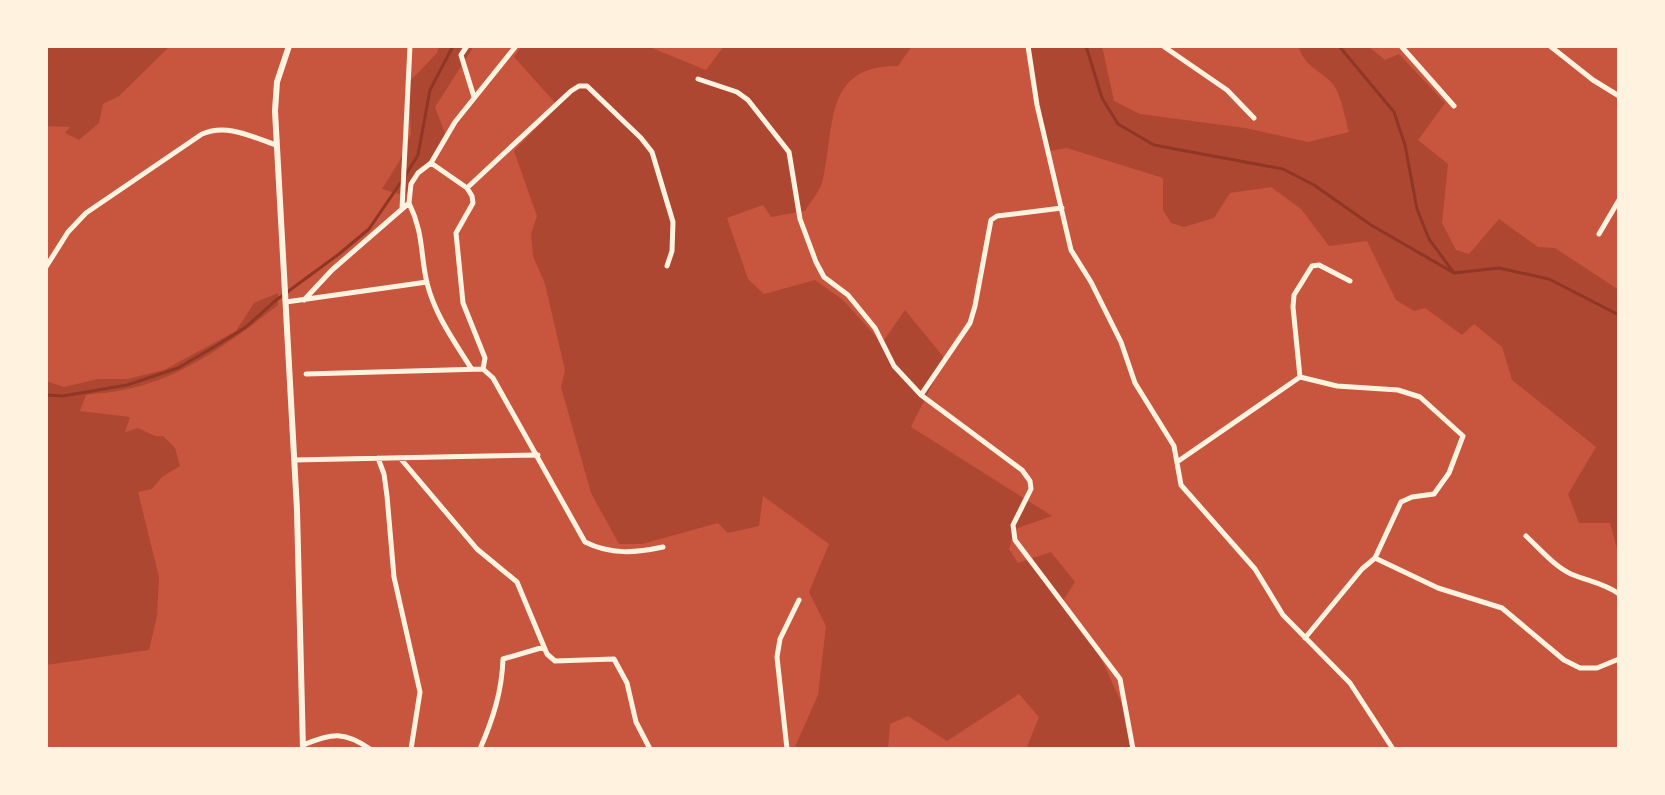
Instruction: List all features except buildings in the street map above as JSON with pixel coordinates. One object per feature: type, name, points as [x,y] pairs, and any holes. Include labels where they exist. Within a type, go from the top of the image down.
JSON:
[{"type":"street","points":[[289,46],[277,82],[275,111],[294,460],[303,747],[327,736],[346,736],[370,749]]},
{"type":"street","points":[[402,210],[410,46]]},
{"type":"street","points":[[467,46],[461,55],[474,97]]},
{"type":"street","points":[[471,368],[437,314],[427,282],[419,224],[409,203],[411,184],[418,173],[431,163],[455,122],[516,46]]},
{"type":"street","points":[[1028,46],[1037,105],[1071,250],[1121,342],[1135,383],[1174,446],[1181,485],[1255,569],[1283,615],[1350,683],[1393,749]]},
{"type":"street","points":[[1163,46],[1227,90],[1254,118]]},
{"type":"street","points":[[1401,46],[1454,106]]},
{"type":"street","points":[[1550,46],[1619,96]]},
{"type":"street","points":[[698,79],[737,92],[748,100],[789,152],[800,219],[816,262],[824,277],[848,295],[875,328],[894,366],[921,395],[1022,470],[1030,481],[1031,489],[1013,525],[1015,540],[1120,679],[1133,749]]},
{"type":"street","points":[[467,188],[571,91],[587,86],[623,119],[652,152],[673,222],[672,251],[667,266]]},
{"type":"street","points":[[46,267],[68,232],[86,213],[202,134],[226,129],[276,145]]},
{"type":"street","points":[[431,163],[467,188],[473,203],[456,233],[463,303],[485,358],[483,369]]},
{"type":"street","points":[[1599,234],[1619,200]]},
{"type":"street","points":[[304,300],[332,270],[409,203]]},
{"type":"street","points":[[921,395],[970,323],[991,220],[997,216],[1062,208]]},
{"type":"street","points":[[1300,377],[1293,307],[1300,283],[1316,265],[1350,281]]},
{"type":"street","points":[[286,302],[427,282]]},
{"type":"street","points":[[306,374],[483,369],[493,378],[585,542],[618,553],[663,547]]},
{"type":"street","points":[[1177,462],[1300,377],[1337,386],[1398,390],[1420,397],[1462,432],[1463,440],[1449,473],[1434,494],[1401,502],[1375,558],[1362,569],[1305,638]]},
{"type":"street","points":[[294,460],[538,455]]},
{"type":"street","points":[[378,458],[387,496],[394,577],[420,692],[411,749]]},
{"type":"street","points":[[400,458],[477,549],[517,582],[547,654],[555,661],[614,659],[627,683],[636,722],[650,749]]},
{"type":"street","points":[[1526,536],[1552,561],[1570,573],[1608,586],[1619,594]]},
{"type":"street","points":[[1375,558],[1438,588],[1502,608],[1564,660],[1580,668],[1597,668],[1619,659]]},
{"type":"street","points":[[787,749],[777,657],[780,639],[799,600]]},
{"type":"street","points":[[480,749],[493,719],[502,681],[503,659],[544,647]]},
{"type":"shaded area","points":[[46,46],[170,46],[119,96],[103,104],[99,123],[79,140],[65,133],[70,127],[46,126]]},
{"type":"shaded area","points":[[439,46],[474,46],[435,107],[446,136],[405,196],[382,189],[411,134],[409,82],[437,53]]},
{"type":"shaded area","points":[[522,46],[647,46],[706,70],[724,46],[912,46],[898,66],[874,68],[856,76],[844,88],[832,120],[822,183],[805,211],[771,217],[763,205],[727,218],[748,279],[764,294],[815,280],[843,300],[882,343],[905,310],[945,359],[911,427],[1052,516],[1015,529],[1009,549],[1018,563],[1051,552],[1075,582],[1061,604],[1096,648],[1126,712],[1134,749],[1026,749],[1039,717],[1019,694],[947,741],[908,716],[890,724],[888,749],[794,749],[818,695],[826,626],[809,592],[829,544],[763,496],[759,526],[728,533],[718,523],[642,544],[619,544],[591,493],[561,387],[565,370],[545,284],[533,256],[531,234],[537,216],[514,151],[558,106],[514,57]]},
{"type":"shaded area","points":[[1028,46],[1102,46],[1114,101],[1140,114],[1245,128],[1308,142],[1349,132],[1335,87],[1308,63],[1299,46],[1368,46],[1385,60],[1399,54],[1445,103],[1418,140],[1448,164],[1442,223],[1456,250],[1469,254],[1499,219],[1538,247],[1555,248],[1619,290],[1619,556],[1610,523],[1579,523],[1568,494],[1596,447],[1512,380],[1502,347],[1474,324],[1462,335],[1425,308],[1414,311],[1396,300],[1367,241],[1329,246],[1301,209],[1271,187],[1230,193],[1214,218],[1184,227],[1171,223],[1163,210],[1163,178],[1067,148],[1049,151],[1037,105]]},
{"type":"shaded area","points":[[278,293],[278,305],[224,345],[186,368],[145,385],[86,395],[80,411],[130,417],[125,432],[138,428],[155,436],[163,436],[175,448],[180,466],[162,477],[152,489],[138,492],[159,577],[157,616],[149,650],[46,665],[46,381],[64,387],[98,379],[127,379],[164,370],[236,331],[254,303]]},
{"type":"waterway","points":[[405,176],[418,155],[430,90],[453,46]]},
{"type":"waterway","points":[[1086,46],[1102,98],[1118,124],[1154,145],[1283,169],[1314,185],[1371,225],[1454,273]]},
{"type":"waterway","points":[[1339,46],[1394,112],[1405,145],[1417,209],[1429,239],[1454,273],[1499,268],[1549,279],[1619,315]]},
{"type":"waterway","points":[[46,395],[63,396],[127,385],[178,368],[214,347],[246,327],[369,229],[401,182]]}]
